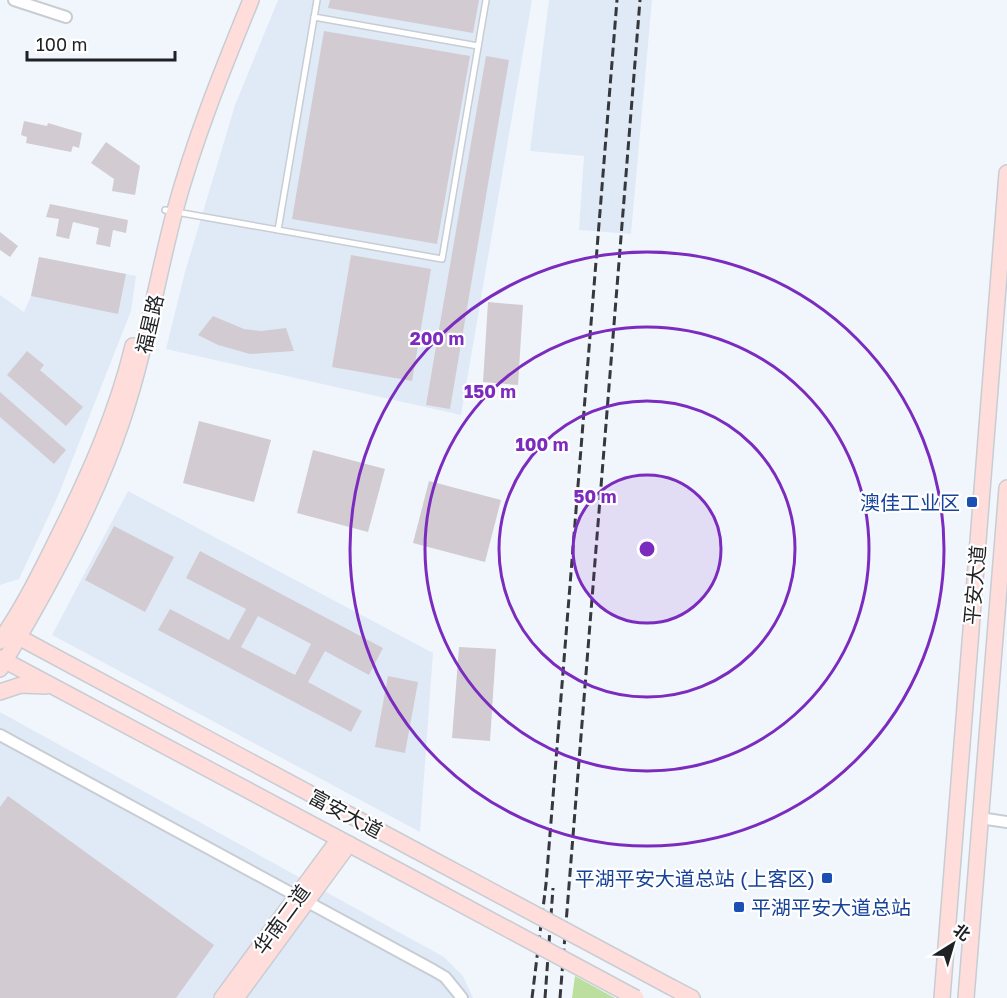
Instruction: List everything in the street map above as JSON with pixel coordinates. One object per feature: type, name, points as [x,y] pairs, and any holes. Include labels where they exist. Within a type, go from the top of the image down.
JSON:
[{"type":"street","points":[[14,0],[66,17]]},
{"type":"street","name":"福星路","points":[[2,663],[6,634],[73,507],[111,421],[170,211],[190,126],[240,0]]},
{"type":"street","name":"福星路","points":[[170,211],[205,112],[251,0]]},
{"type":"street","name":"平安大道","points":[[942,998],[1007,173]]},
{"type":"street","name":"平安大道","points":[[966,998],[1007,488]]},
{"type":"street","name":"富安大道","points":[[6,634],[114,688],[692,998]]},
{"type":"street","name":"富安大道","points":[[2,663],[57,689],[636,998]]},
{"type":"street","points":[[0,692],[32,684],[57,689]]},
{"type":"street","points":[[100,712],[114,688]]},
{"type":"street","points":[[0,735],[439,974],[462,998]]},
{"type":"street","points":[[980,818],[1007,822]]},
{"type":"street","name":"华南二道","points":[[236,998],[303,898],[344,842]]},
{"type":"street","name":"华南二道","points":[[222,998],[303,898]]},
{"type":"lane","points":[[278,230],[317,0]]},
{"type":"lane","points":[[170,211],[442,259],[486,0]]},
{"type":"lane","points":[[314,17],[478,46]]},
{"type":"shaded area","points":[[278,0],[532,0],[461,415],[166,349],[185,272],[235,105]]},
{"type":"shaded area","points":[[549,0],[652,0],[631,234],[579,230],[584,156],[530,151]]},
{"type":"shaded area","points":[[39,257],[136,276],[131,311],[58,496],[19,579],[0,585],[0,295],[24,312],[31,296]]},
{"type":"shaded area","points":[[128,491],[433,653],[420,832],[52,635]]},
{"type":"shaded area","points":[[0,712],[444,957],[463,976],[473,998],[0,998]]},
{"type":"green space","points":[[575,976],[615,998],[572,998]]},
{"type":"building","points":[[330,0],[479,0],[473,33],[328,8]]},
{"type":"building","points":[[324,31],[470,56],[437,244],[292,219]]},
{"type":"building","points":[[486,56],[509,60],[450,409],[426,405]]},
{"type":"building","points":[[24,121],[47,126],[48,123],[82,133],[79,148],[73,146],[71,152],[26,143],[27,137],[21,135]]},
{"type":"building","points":[[106,142],[140,166],[135,195],[112,191],[114,179],[91,163]]},
{"type":"building","points":[[50,204],[128,220],[126,233],[113,230],[110,247],[96,244],[99,228],[73,222],[69,239],[56,236],[59,219],[46,217]]},
{"type":"building","points":[[0,232],[18,246],[10,257],[0,250]]},
{"type":"building","points":[[351,255],[431,269],[412,381],[332,367]]},
{"type":"building","points":[[39,257],[126,274],[118,314],[31,296]]},
{"type":"building","points":[[488,302],[523,305],[518,385],[483,382]]},
{"type":"building","points":[[213,316],[244,329],[261,331],[286,328],[294,351],[250,354],[218,345],[198,335]]},
{"type":"building","points":[[27,351],[44,365],[40,370],[83,407],[66,426],[7,375]]},
{"type":"building","points":[[0,392],[66,450],[54,464],[0,417]]},
{"type":"building","points":[[199,421],[271,440],[254,502],[183,483]]},
{"type":"building","points":[[313,450],[385,469],[368,532],[297,513]]},
{"type":"building","points":[[429,481],[501,500],[485,562],[413,543]]},
{"type":"building","points":[[114,526],[174,557],[145,612],[85,580]]},
{"type":"building","points":[[200,551],[383,648],[369,675],[325,651],[308,682],[362,711],[351,732],[158,630],[170,609],[229,640],[246,609],[186,578]],"holes":[[[258,616],[311,644],[295,675],[241,647]]]},
{"type":"building","points":[[459,647],[496,649],[490,741],[452,738]]},
{"type":"building","points":[[388,676],[418,682],[405,753],[375,747]]},
{"type":"building","points":[[8,796],[214,945],[176,998],[0,998],[0,807]]},
{"type":"railway","points":[[532,998],[546,884],[617,0]]},
{"type":"railway","points":[[560,998],[640,0]]},
{"type":"railway","points":[[545,998],[553,888]]},
{"type":"place","name":"澳佳工业区","points":[[972,502]]},
{"type":"place","name":"平湖平安大道总站 (上客区)","points":[[827,878]]},
{"type":"place","name":"平湖平安大道总站","points":[[739,907]]}]
